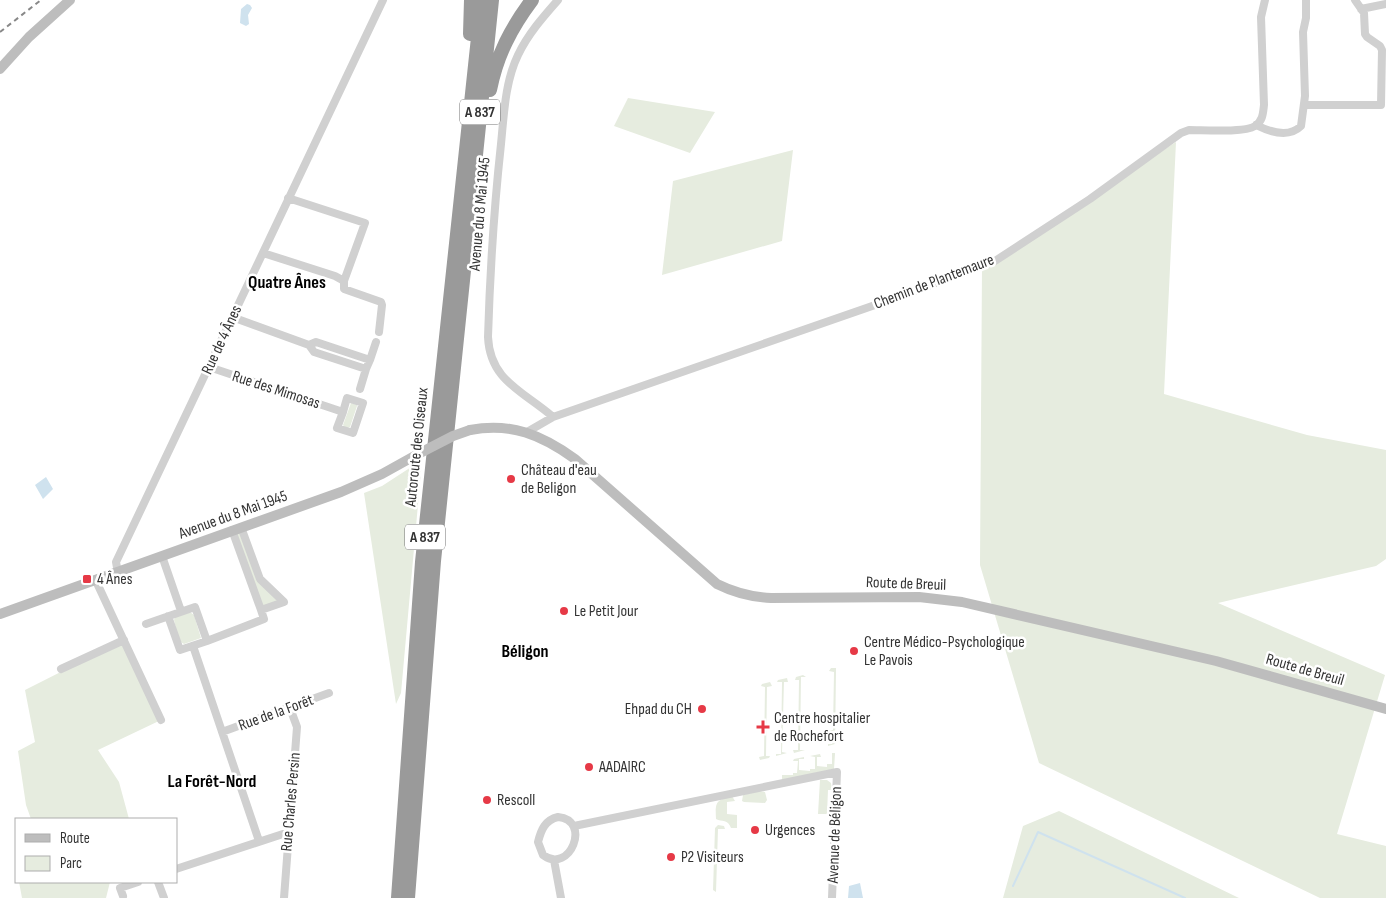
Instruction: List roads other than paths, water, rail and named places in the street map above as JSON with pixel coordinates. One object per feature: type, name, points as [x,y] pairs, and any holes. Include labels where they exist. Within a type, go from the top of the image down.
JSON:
[{"type":"highway","points":[[462,178],[471,0]]},
{"type":"highway","name":"Autoroute des Oiseaux","points":[[398,898],[422,562],[482,0]]},
{"type":"highway","name":"Autoroute des Oiseaux","points":[[408,898],[433,571],[492,0]]},
{"type":"highway","points":[[469,224],[493,75],[505,41],[532,0]]},
{"type":"street","points":[[0,69],[29,38],[70,0]]},
{"type":"street","name":"Rue de 4 Ânes","points":[[118,573],[116,562],[283,214],[288,198],[383,0]]},
{"type":"street","name":"Avenue du 8 Mai 1945","points":[[553,417],[514,388],[496,369],[488,348],[488,337],[494,208],[508,84],[517,55],[534,28],[558,0]]},
{"type":"street","points":[[1265,0],[1261,17],[1264,105],[1262,118],[1256,125],[1267,130],[1282,133],[1296,131],[1301,126],[1305,105],[1303,32],[1306,18],[1306,0]]},
{"type":"street","points":[[1305,105],[1384,106],[1382,50],[1380,46],[1365,34],[1364,13],[1355,0]]},
{"type":"street","points":[[1361,9],[1386,4]]},
{"type":"street","name":"Chemin de Plantemaure","points":[[553,417],[901,296],[995,261],[1090,199],[1180,133],[1189,130],[1246,129],[1256,125]]},
{"type":"street","points":[[288,198],[365,223],[344,281],[344,289],[380,302],[382,305],[379,332]]},
{"type":"street","points":[[263,253],[335,276],[344,281]]},
{"type":"street","points":[[232,317],[308,344],[314,352],[366,369]]},
{"type":"street","points":[[308,344],[316,342],[370,360]]},
{"type":"street","points":[[360,390],[376,342]]},
{"type":"street","name":"Rue des Mimosas","points":[[209,367],[343,412]]},
{"type":"street","name":"Rue des Mimosas","points":[[348,398],[364,403],[353,433],[337,428],[343,412],[348,398]]},
{"type":"street","points":[[527,432],[553,417]]},
{"type":"street","name":"Route de Breuil","points":[[470,430],[498,427],[527,432],[557,447],[717,584],[734,593],[750,597],[771,598],[919,597],[962,602],[1216,660],[1386,709]]},
{"type":"street","name":"Avenue du 8 Mai 1945","points":[[0,614],[341,492],[382,474],[444,440],[470,430]]},
{"type":"street","points":[[236,529],[260,579],[284,602],[261,610]]},
{"type":"street","points":[[168,616],[180,650],[264,620],[236,529]]},
{"type":"street","points":[[162,556],[181,611]]},
{"type":"street","points":[[96,581],[161,720]]},
{"type":"street","points":[[146,624],[195,606],[207,641]]},
{"type":"street","points":[[61,669],[124,640]]},
{"type":"street","points":[[193,646],[260,841]]},
{"type":"street","name":"Rue de la Forêt","points":[[222,732],[330,693]]},
{"type":"street","name":"Rue Charles Persin","points":[[284,898],[297,727],[290,708]]},
{"type":"street","name":"Avenue de Béligon","points":[[574,826],[838,772],[832,898]]},
{"type":"street","points":[[552,818],[562,818],[570,821],[574,826],[575,836],[570,849],[563,858],[554,860],[545,857],[539,849],[538,839],[546,823],[552,818]]},
{"type":"street","points":[[178,868],[289,832]]},
{"type":"street","points":[[554,860],[561,898]]},
{"type":"street","points":[[123,896],[120,888],[135,883]]},
{"type":"street","points":[[158,883],[164,898]]},
{"type":"water","points":[[247,4],[252,8],[248,15],[249,24],[246,26],[240,23],[241,9]]},
{"type":"water","points":[[46,477],[53,489],[43,499],[35,485]]},
{"type":"water","points":[[860,883],[863,898],[848,898],[849,886]]},
{"type":"waterway","points":[[1013,886],[1038,832],[1185,898]]},
{"type":"railway","points":[[0,32],[41,0]]},
{"type":"place","name":"Château d'eau de Beligon","points":[[511,479]]},
{"type":"place","name":"4 Ânes","points":[[87,579]]},
{"type":"place","name":"Le Petit Jour","points":[[564,611]]},
{"type":"place","name":"Centre Médico-Psychologique Le Pavois","points":[[854,651]]},
{"type":"place","name":"Ehpad du CH","points":[[702,709]]},
{"type":"place","name":"Centre hospitalier de Rochefort","points":[[763,727]]},
{"type":"place","name":"AADAIRC","points":[[589,767]]},
{"type":"place","name":"Rescoll","points":[[487,800]]},
{"type":"place","name":"Urgences","points":[[755,830]]},
{"type":"place","name":"P2 Visiteurs","points":[[671,857]]},
{"type":"district","name":"Quatre Ânes","points":[[287,282]]},
{"type":"district","name":"Béligon","points":[[525,651]]},
{"type":"district","name":"La Forêt-Nord","points":[[212,781]]}]
